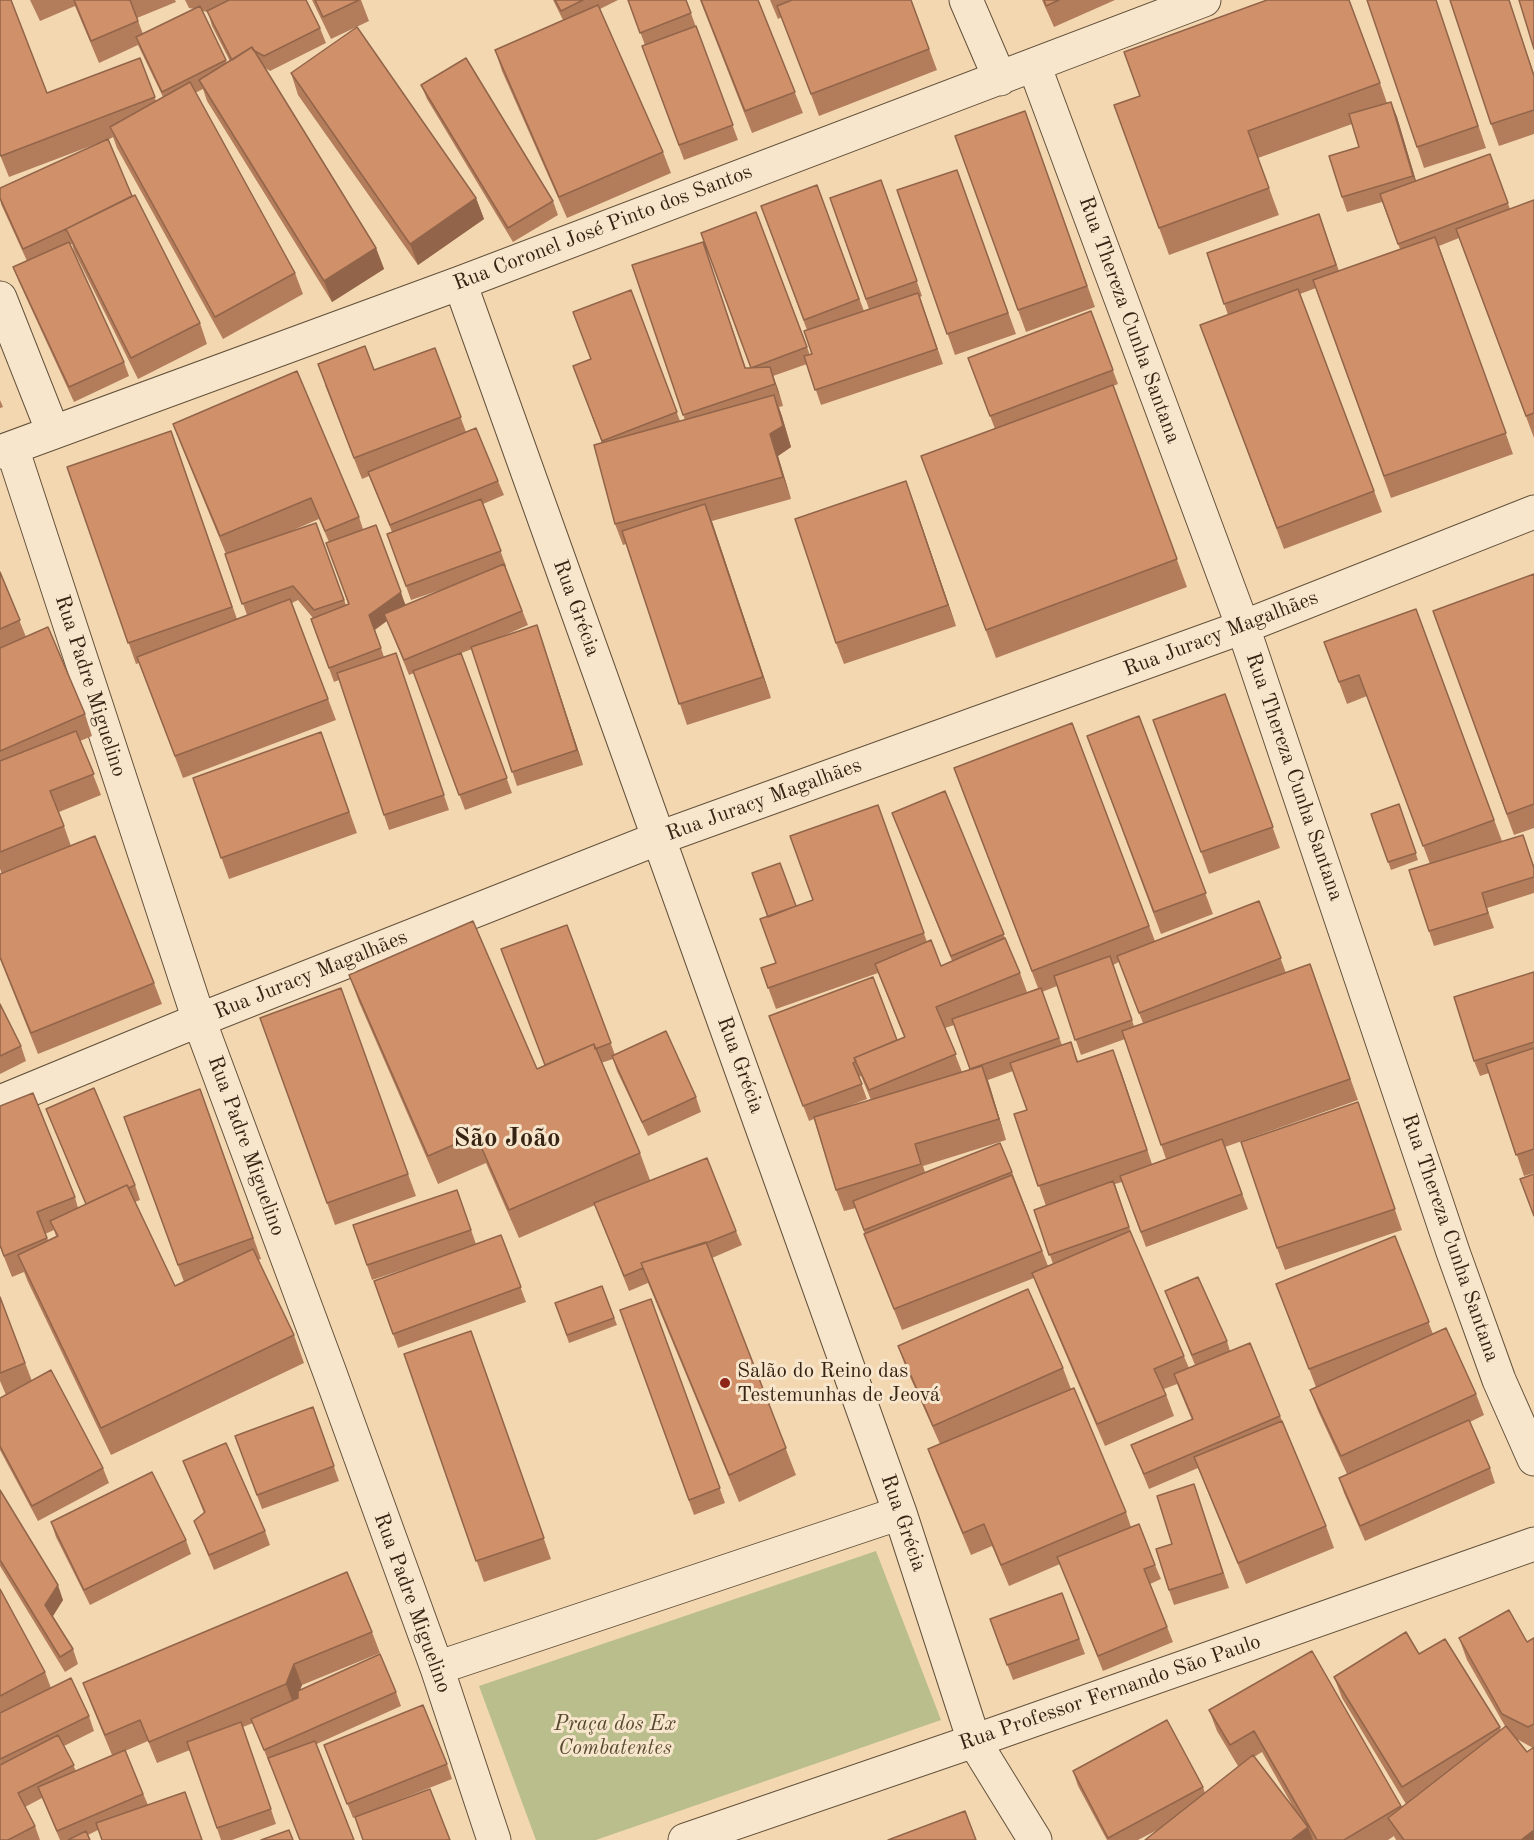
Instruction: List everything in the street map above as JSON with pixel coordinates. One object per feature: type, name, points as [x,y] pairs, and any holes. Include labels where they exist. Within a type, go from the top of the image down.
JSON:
[{"type":"street","points":[[966,0],[999,79]]},
{"type":"street","name":"Rua Coronel José Pinto dos Santos","points":[[6,450],[460,283],[1204,0]]},
{"type":"street","name":"Rua Thereza Cunha Santana","points":[[1035,64],[1244,627],[1453,1252],[1499,1380],[1534,1459]]},
{"type":"street","name":"Rua Grécia","points":[[460,283],[900,1513],[974,1741],[1035,1840]]},
{"type":"street","points":[[0,298],[53,432]]},
{"type":"street","name":"Rua Padre Miguelino","points":[[6,450],[199,1020],[334,1384],[436,1668],[494,1840]]},
{"type":"street","name":"Rua Juracy Magalhães","points":[[0,1102],[199,1020],[658,838],[1244,627],[1534,512]]},
{"type":"street","points":[[436,1668],[900,1513]]},
{"type":"street","name":"Rua Professor Fernando São Paulo","points":[[686,1840],[1534,1544]]},
{"type":"green space","name":"Praça dos Ex Combatentes","points":[[876,1551],[941,1720],[596,1840],[536,1840],[479,1686]]},
{"type":"building","points":[[0,0],[11,0],[47,93],[140,58],[155,97],[1,156]]},
{"type":"building","points":[[74,0],[130,0],[138,21],[91,41]]},
{"type":"building","points":[[229,0],[306,0],[320,28],[264,56],[252,47],[232,60],[207,11]]},
{"type":"building","points":[[315,0],[359,0],[323,17]]},
{"type":"building","points":[[555,0],[583,0],[561,11]]},
{"type":"building","points":[[628,0],[686,0],[691,13],[640,33]]},
{"type":"building","points":[[701,0],[758,0],[795,92],[745,111]]},
{"type":"building","points":[[792,0],[911,0],[929,49],[811,94],[777,6]]},
{"type":"building","points":[[1044,0],[1059,0],[1046,6]]},
{"type":"building","points":[[1267,0],[1349,0],[1380,83],[1248,131],[1269,188],[1159,228],[1114,105],[1140,96],[1124,52]]},
{"type":"building","points":[[1367,0],[1436,0],[1478,126],[1417,147]]},
{"type":"building","points":[[1450,0],[1509,0],[1534,76],[1534,110],[1491,124]]},
{"type":"building","points":[[1519,0],[1534,0],[1534,49]]},
{"type":"building","points":[[598,5],[663,152],[559,197],[495,50]]},
{"type":"building","points":[[200,6],[226,60],[162,92],[136,37]]},
{"type":"building","points":[[696,26],[733,125],[679,145],[642,46]]},
{"type":"building","points":[[357,27],[476,198],[410,244],[291,73]]},
{"type":"building","points":[[252,47],[376,248],[324,281],[199,80]]},
{"type":"building","points":[[466,58],[553,201],[508,228],[421,85]]},
{"type":"building","points":[[190,82],[295,273],[215,317],[110,127]]},
{"type":"building","points":[[1391,102],[1413,176],[1342,197],[1329,156],[1359,147],[1349,114]]},
{"type":"building","points":[[1025,111],[1087,286],[1018,310],[955,136]]},
{"type":"building","points":[[108,139],[132,196],[23,249],[0,198],[0,188]]},
{"type":"building","points":[[1490,154],[1508,203],[1398,244],[1380,194]]},
{"type":"building","points":[[957,170],[1008,313],[947,334],[897,190]]},
{"type":"building","points":[[881,180],[917,281],[866,299],[830,198]]},
{"type":"building","points":[[817,185],[859,299],[804,320],[761,206]]},
{"type":"building","points":[[135,195],[200,323],[131,358],[66,229]]},
{"type":"building","points":[[1534,200],[1534,413],[1526,416],[1456,229]]},
{"type":"building","points":[[756,212],[807,347],[751,368],[701,233]]},
{"type":"building","points":[[1319,214],[1336,265],[1224,304],[1207,253]]},
{"type":"building","points":[[1435,237],[1506,433],[1384,476],[1313,280]]},
{"type":"building","points":[[69,242],[124,362],[69,387],[13,267]]},
{"type":"building","points":[[703,242],[745,368],[770,367],[775,384],[683,415],[632,265]]},
{"type":"building","points":[[1298,289],[1374,491],[1277,528],[1200,325]]},
{"type":"building","points":[[631,290],[677,412],[602,441],[573,366],[591,359],[573,312]]},
{"type":"building","points":[[918,293],[937,349],[815,390],[804,356],[812,354],[804,331]]},
{"type":"building","points":[[1091,311],[1113,370],[990,416],[968,358]]},
{"type":"building","points":[[365,346],[374,370],[435,348],[461,417],[354,458],[318,364]]},
{"type":"building","points":[[297,371],[359,517],[325,531],[311,498],[220,536],[173,424]]},
{"type":"building","points":[[1113,385],[1177,559],[986,630],[921,456]]},
{"type":"building","points":[[774,395],[783,426],[770,434],[783,477],[615,524],[594,445]]},
{"type":"building","points":[[476,428],[498,481],[390,525],[368,472]]},
{"type":"building","points":[[171,431],[232,607],[128,643],[67,467]]},
{"type":"building","points":[[906,481],[948,605],[836,643],[795,519]]},
{"type":"building","points":[[481,499],[501,551],[406,586],[387,534]]},
{"type":"building","points":[[705,504],[763,677],[679,704],[622,531]]},
{"type":"building","points":[[316,523],[344,600],[314,610],[293,586],[242,604],[225,554]]},
{"type":"building","points":[[376,525],[401,592],[369,615],[381,648],[329,668],[311,619],[349,604],[326,543]]},
{"type":"building","points":[[504,564],[522,611],[404,660],[384,614]]},
{"type":"building","points":[[0,572],[20,620],[0,629]]},
{"type":"building","points":[[1534,574],[1534,804],[1507,814],[1433,611]]},
{"type":"building","points":[[290,599],[328,699],[175,756],[137,657]]},
{"type":"building","points":[[1416,609],[1494,820],[1423,846],[1359,675],[1339,682],[1324,642]]},
{"type":"building","points":[[537,625],[577,750],[512,772],[471,647]]},
{"type":"building","points":[[48,627],[85,714],[0,751],[0,648]]},
{"type":"building","points":[[396,653],[444,795],[384,815],[337,673]]},
{"type":"building","points":[[461,653],[507,778],[459,795],[413,671]]},
{"type":"building","points":[[1225,694],[1273,827],[1201,852],[1153,720]]},
{"type":"building","points":[[1139,716],[1206,893],[1154,912],[1087,736]]},
{"type":"building","points":[[1072,723],[1149,926],[1032,971],[954,768]]},
{"type":"building","points":[[76,731],[94,774],[50,791],[64,826],[0,852],[0,761]]},
{"type":"building","points":[[321,732],[349,812],[221,858],[193,778]]},
{"type":"building","points":[[945,791],[1004,934],[951,956],[892,813]]},
{"type":"building","points":[[1399,804],[1416,853],[1388,862],[1371,814]]},
{"type":"building","points":[[878,805],[924,933],[768,988],[761,968],[776,963],[760,919],[813,900],[790,836]]},
{"type":"building","points":[[1523,835],[1534,868],[1534,877],[1482,893],[1488,913],[1429,931],[1409,870]]},
{"type":"building","points":[[95,836],[154,983],[31,1033],[0,957],[0,874]]},
{"type":"building","points":[[780,863],[796,906],[768,917],[752,873]]},
{"type":"building","points":[[1259,901],[1281,958],[1139,1013],[1117,956]]},
{"type":"building","points":[[473,921],[537,1069],[594,1044],[640,1153],[509,1210],[476,1135],[428,1156],[349,975]]},
{"type":"building","points":[[567,925],[611,1043],[595,1049],[594,1044],[545,1065],[501,949]]},
{"type":"building","points":[[1005,938],[1020,973],[936,1007],[956,1054],[869,1090],[854,1058],[905,1037],[875,964],[931,940],[941,966]]},
{"type":"building","points":[[1110,956],[1132,1020],[1075,1040],[1054,976]]},
{"type":"building","points":[[1310,964],[1350,1079],[1161,1145],[1122,1031]]},
{"type":"building","points":[[1534,972],[1534,1042],[1474,1061],[1454,997]]},
{"type":"building","points":[[873,977],[897,1040],[854,1058],[856,1061],[853,1063],[862,1084],[803,1106],[769,1016]]},
{"type":"building","points":[[341,988],[408,1174],[327,1203],[260,1018]]},
{"type":"building","points":[[1041,988],[1059,1038],[970,1069],[952,1019]]},
{"type":"building","points":[[0,1004],[21,1046],[0,1056]]},
{"type":"building","points":[[666,1031],[696,1097],[642,1122],[612,1056]]},
{"type":"building","points":[[1071,1042],[1077,1062],[1113,1050],[1147,1150],[1038,1186],[1014,1114],[1027,1110],[1010,1063]]},
{"type":"building","points":[[1534,1048],[1534,1149],[1516,1155],[1486,1064]]},
{"type":"building","points":[[982,1066],[999,1119],[915,1144],[921,1164],[836,1190],[814,1117]]},
{"type":"building","points":[[94,1088],[135,1185],[129,1188],[127,1185],[86,1204],[46,1109]]},
{"type":"building","points":[[200,1089],[253,1238],[178,1265],[124,1117]]},
{"type":"building","points":[[33,1093],[75,1197],[37,1212],[47,1238],[4,1256],[0,1245],[0,1106]]},
{"type":"building","points":[[1358,1102],[1395,1209],[1277,1248],[1241,1142]]},
{"type":"building","points":[[1222,1139],[1242,1194],[1141,1232],[1120,1176]]},
{"type":"building","points":[[1000,1143],[1012,1172],[864,1230],[853,1201]]},
{"type":"building","points":[[707,1158],[736,1231],[641,1263],[643,1268],[624,1276],[594,1203]]},
{"type":"building","points":[[1534,1174],[1534,1216],[1520,1179]]},
{"type":"building","points":[[1012,1175],[1042,1251],[894,1309],[864,1234]]},
{"type":"building","points":[[1113,1181],[1129,1227],[1049,1255],[1034,1210]]},
{"type":"building","points":[[127,1185],[175,1286],[253,1249],[294,1335],[101,1428],[18,1255],[58,1236],[50,1221]]},
{"type":"building","points":[[457,1190],[471,1230],[367,1265],[353,1225]]},
{"type":"building","points":[[1130,1231],[1184,1356],[1154,1369],[1166,1395],[1097,1424],[1032,1273]]},
{"type":"building","points":[[501,1235],[521,1287],[393,1334],[374,1281]]},
{"type":"building","points":[[1395,1236],[1429,1322],[1309,1369],[1276,1284]]},
{"type":"building","name":"Salão do Reino das Testemunhas de Jeová","points":[[706,1242],[786,1448],[729,1475],[641,1263]]},
{"type":"building","points":[[1198,1277],[1227,1341],[1192,1355],[1165,1291]]},
{"type":"building","points":[[602,1286],[614,1318],[567,1335],[555,1303]]},
{"type":"building","points":[[1028,1289],[1063,1368],[933,1426],[898,1346]]},
{"type":"building","points":[[0,1297],[25,1363],[0,1373]]},
{"type":"building","points":[[651,1299],[720,1488],[689,1500],[620,1310]]},
{"type":"building","points":[[1446,1328],[1476,1394],[1341,1456],[1310,1390]]},
{"type":"building","points":[[471,1331],[544,1538],[476,1561],[404,1354]]},
{"type":"building","points":[[1250,1343],[1280,1416],[1144,1474],[1131,1445],[1193,1419],[1174,1374]]},
{"type":"building","points":[[51,1370],[103,1468],[32,1506],[0,1446],[0,1398]]},
{"type":"building","points":[[1074,1388],[1126,1512],[1001,1565],[984,1524],[963,1533],[928,1449]]},
{"type":"building","points":[[313,1407],[334,1466],[257,1495],[235,1436]]},
{"type":"building","points":[[1469,1420],[1490,1468],[1360,1526],[1339,1478]]},
{"type":"building","points":[[1282,1421],[1326,1526],[1238,1563],[1194,1457]]},
{"type":"building","points":[[226,1443],[265,1531],[209,1555],[194,1521],[205,1512],[183,1461]]},
{"type":"building","points":[[152,1472],[186,1540],[84,1590],[51,1522]]},
{"type":"building","points":[[1194,1484],[1223,1573],[1169,1590],[1156,1549],[1172,1544],[1157,1496]]},
{"type":"building","points":[[0,1490],[58,1585],[45,1605],[73,1649],[60,1657],[0,1560]]},
{"type":"building","points":[[1139,1524],[1155,1565],[1144,1569],[1167,1627],[1098,1656],[1057,1557]]},
{"type":"building","points":[[347,1572],[372,1632],[294,1664],[286,1684],[149,1742],[140,1720],[105,1735],[83,1683]]},
{"type":"building","points":[[0,1589],[45,1672],[0,1696]]},
{"type":"building","points":[[1062,1593],[1079,1639],[1007,1665],[990,1619]]},
{"type":"building","points":[[1509,1610],[1527,1642],[1534,1638],[1534,1724],[1528,1727],[1502,1714],[1459,1638]]},
{"type":"building","points":[[1406,1632],[1419,1654],[1445,1639],[1500,1727],[1402,1787],[1334,1677]]},
{"type":"building","points":[[1312,1651],[1401,1806],[1344,1840],[1317,1840],[1254,1731],[1230,1745],[1209,1710]]},
{"type":"building","points":[[380,1654],[396,1692],[264,1750],[251,1719],[298,1698],[298,1691]]},
{"type":"building","points":[[71,1678],[89,1716],[0,1759],[0,1713]]},
{"type":"building","points":[[423,1705],[447,1764],[347,1804],[324,1745]]},
{"type":"building","points":[[1167,1720],[1203,1787],[1108,1838],[1073,1771]]},
{"type":"building","points":[[241,1722],[271,1809],[217,1828],[187,1742]]},
{"type":"building","points":[[1506,1726],[1527,1752],[1534,1747],[1534,1830],[1521,1840],[1404,1840],[1388,1818]]},
{"type":"building","points":[[58,1735],[74,1765],[18,1793],[35,1826],[8,1840],[0,1840],[0,1765]]},
{"type":"building","points":[[315,1741],[354,1840],[300,1840],[268,1758]]},
{"type":"building","points":[[125,1750],[143,1794],[57,1831],[38,1787]]},
{"type":"building","points":[[1253,1755],[1308,1827],[1291,1840],[1145,1840]]},
{"type":"building","points":[[430,1789],[450,1840],[363,1840],[355,1817]]},
{"type":"building","points":[[185,1792],[202,1840],[102,1840],[96,1823]]},
{"type":"building","points":[[965,1811],[976,1840],[888,1840]]},
{"type":"building","points":[[289,1830],[293,1840],[261,1840]]},
{"type":"building","points":[[86,1831],[90,1840],[68,1840]]},
{"type":"place","name":"Salão do Reino das Testemunhas de Jeová","points":[[725,1383]]},
{"type":"district","name":"São João","points":[[507,1139]]}]
